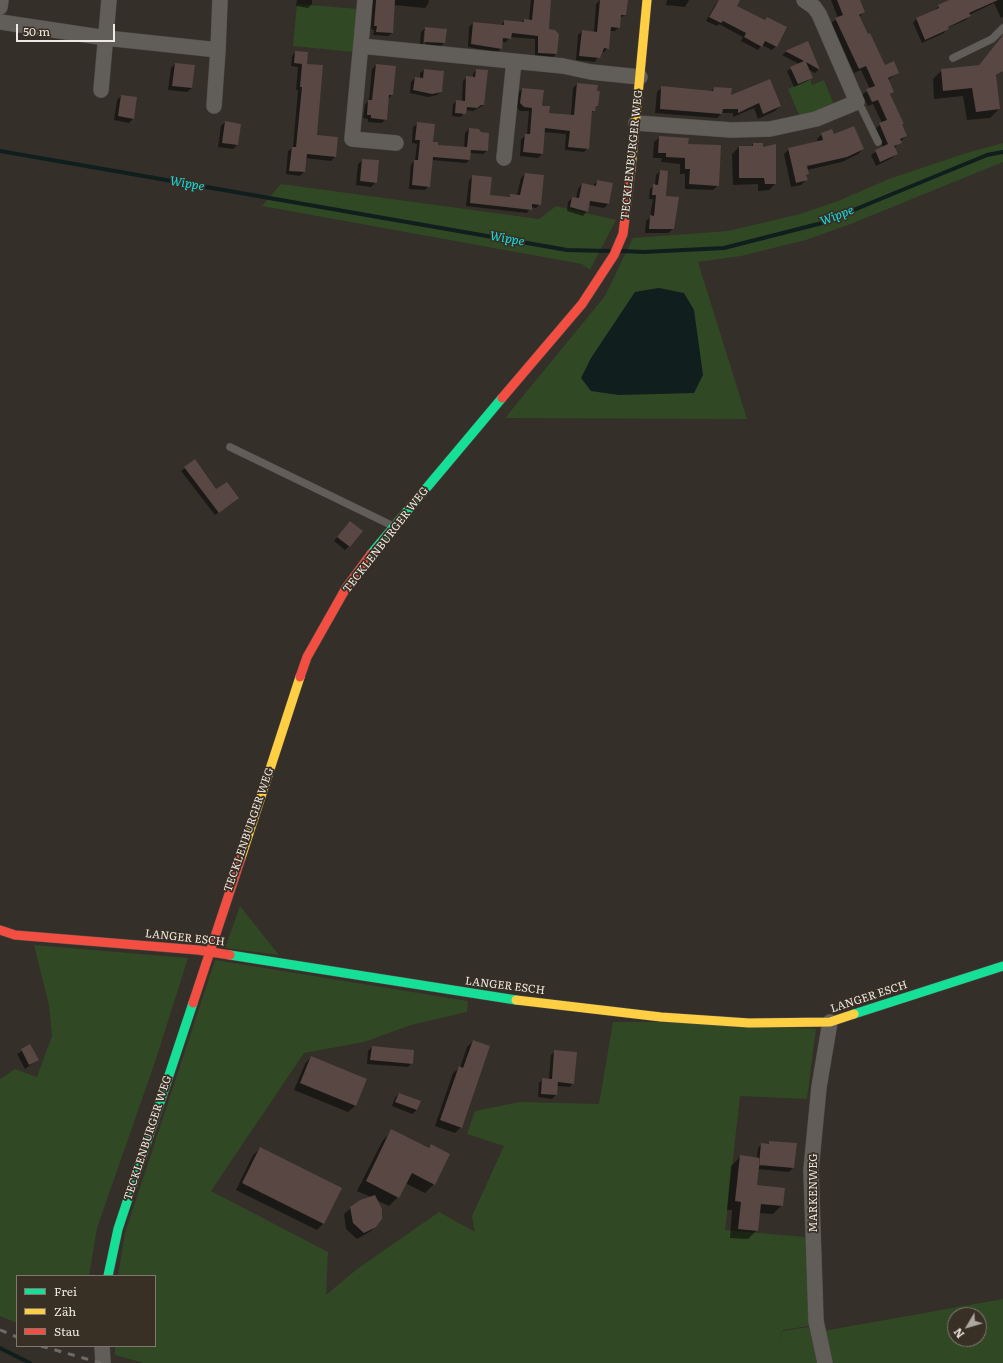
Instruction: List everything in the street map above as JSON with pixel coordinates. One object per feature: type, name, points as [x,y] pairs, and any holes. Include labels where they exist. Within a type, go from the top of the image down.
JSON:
[{"type":"street","points":[[0,7],[1,0]]},
{"type":"street","points":[[101,90],[109,0]]},
{"type":"street","points":[[214,106],[220,0]]},
{"type":"street","points":[[365,0],[352,139],[396,143]]},
{"type":"street","name":"TECKLENBURGER WEG","points":[[108,1275],[118,1229],[307,657],[346,588],[394,526],[582,304],[605,271],[623,234],[628,210],[647,0]]},
{"type":"street","points":[[636,123],[731,130],[770,129],[816,119],[857,102],[819,14],[814,6],[804,0]]},
{"type":"street","points":[[0,22],[106,38],[218,50]]},
{"type":"street","points":[[361,46],[563,66],[591,72],[640,77]]},
{"type":"street","points":[[504,158],[514,61]]},
{"type":"street","name":"LANGER ESCH","points":[[0,930],[15,935],[209,952],[496,998],[683,1018],[749,1023],[830,1022],[1003,966]]},
{"type":"street","name":"MARKENWEG","points":[[825,1363],[816,1321],[811,1170],[820,1087],[830,1022]]},
{"type":"street","points":[[102,1347],[103,1363]]},
{"type":"lane","points":[[953,58],[992,39],[1003,28]]},
{"type":"lane","points":[[857,102],[878,142]]},
{"type":"lane","points":[[230,447],[394,526]]},
{"type":"green space","points":[[297,4],[358,9],[354,52],[293,46]]},
{"type":"green space","points":[[810,79],[812,85],[824,80],[834,105],[800,117],[788,89]]},
{"type":"green space","points":[[1003,143],[1003,162],[848,225],[806,240],[741,256],[698,262],[747,419],[505,418],[605,296],[633,238],[728,231],[800,214],[838,201],[889,179],[963,154]],"holes":[[[659,288],[614,326],[635,292]]]},
{"type":"green space","points":[[281,184],[539,219],[556,206],[616,220],[590,270],[582,264],[262,206]]},
{"type":"green space","points":[[240,906],[279,955],[225,948]]},
{"type":"green space","points":[[34,945],[188,958],[155,1062],[97,1228],[89,1275],[16,1275],[16,1323],[0,1316],[0,1079],[15,1069],[37,1077],[52,1036],[49,1005]]},
{"type":"green space","points":[[215,960],[468,1001],[467,1012],[411,1025],[364,1042],[304,1053],[211,1191],[328,1252],[326,1295],[357,1269],[439,1212],[475,1232],[472,1216],[504,1146],[467,1134],[475,1111],[520,1102],[599,1104],[613,1022],[661,1022],[816,1029],[807,1099],[740,1096],[725,1230],[805,1237],[809,1326],[783,1330],[777,1343],[783,1331],[809,1327],[817,1363],[144,1363],[115,1355],[115,1347],[156,1347],[156,1275],[118,1275],[125,1233]]},
{"type":"green space","points":[[1003,1299],[1003,1363],[833,1363],[823,1331],[947,1309],[947,1347],[987,1347],[987,1307],[958,1307]]},
{"type":"shaded area","points":[[659,288],[684,293],[694,310],[703,375],[694,393],[619,395],[591,391],[581,378],[591,358],[635,292]]},
{"type":"building","points":[[376,0],[395,0],[393,33],[376,32],[377,26],[374,26]]},
{"type":"building","points":[[534,0],[551,0],[549,29],[555,30],[559,34],[557,54],[538,53],[538,36],[512,33],[511,39],[503,38],[502,49],[471,44],[473,22],[504,25],[504,20],[524,22],[524,19],[532,20]]},
{"type":"building","points":[[600,0],[628,0],[626,15],[621,15],[620,28],[611,27],[609,49],[604,48],[600,58],[579,56],[582,30],[597,32]]},
{"type":"building","points":[[719,0],[740,0],[737,6],[765,20],[767,17],[787,27],[777,47],[765,41],[762,47],[744,37],[746,33],[723,21],[721,23],[709,17]]},
{"type":"building","points":[[837,0],[860,0],[865,12],[859,15],[868,34],[870,33],[885,65],[894,61],[899,73],[888,78],[894,92],[890,94],[904,124],[902,124],[907,136],[900,139],[902,143],[894,146],[898,154],[880,162],[875,150],[888,144],[879,123],[887,120],[878,100],[872,102],[866,89],[875,86],[866,66],[859,69],[835,18],[843,15]]},
{"type":"building","points":[[949,0],[998,0],[969,13],[971,16],[948,27],[949,29],[925,40],[916,18],[939,8],[938,5]]},
{"type":"building","points":[[425,27],[447,29],[445,43],[424,42]]},
{"type":"building","points":[[1003,35],[1003,71],[996,75],[1000,109],[976,112],[972,88],[943,91],[941,69],[979,65]]},
{"type":"building","points":[[808,41],[820,70],[806,62],[813,78],[798,84],[790,67],[804,61],[785,51]]},
{"type":"building","points":[[295,51],[308,52],[307,64],[323,65],[317,135],[338,137],[336,157],[307,154],[305,172],[289,171],[292,147],[296,147],[302,87],[300,87],[302,64],[294,63]]},
{"type":"building","points":[[175,63],[195,65],[192,88],[172,86]]},
{"type":"building","points":[[376,64],[396,66],[393,95],[389,95],[387,120],[371,118],[371,115],[367,115],[368,100],[372,100]]},
{"type":"building","points":[[424,69],[444,71],[442,92],[432,94],[413,90],[415,77],[423,78]]},
{"type":"building","points":[[476,69],[488,70],[484,105],[477,108],[467,107],[466,114],[455,113],[456,100],[465,101],[466,76],[475,77]]},
{"type":"building","points":[[770,79],[781,106],[763,114],[759,103],[738,113],[738,109],[723,109],[722,114],[660,109],[661,86],[713,91],[714,87],[732,88],[731,95]]},
{"type":"building","points":[[577,83],[598,85],[597,91],[600,91],[598,106],[596,106],[595,111],[592,111],[589,149],[568,147],[570,131],[545,128],[543,154],[523,152],[525,134],[530,134],[532,108],[524,107],[520,103],[522,88],[544,90],[542,106],[550,106],[549,113],[574,115]]},
{"type":"building","points":[[121,95],[137,97],[134,119],[118,116]]},
{"type":"building","points":[[225,121],[241,124],[238,145],[222,143]]},
{"type":"building","points":[[417,122],[435,124],[433,142],[438,142],[438,145],[467,147],[469,128],[479,129],[481,132],[489,133],[488,151],[471,150],[470,160],[433,157],[430,187],[412,185],[414,160],[418,160],[420,140],[415,140]]},
{"type":"building","points":[[854,126],[864,149],[847,157],[807,166],[809,174],[806,175],[808,180],[796,183],[788,148],[823,140],[821,133],[832,129],[834,134]]},
{"type":"building","points":[[659,136],[689,138],[688,144],[721,145],[719,186],[689,184],[690,169],[685,169],[685,158],[666,157],[666,153],[658,153]]},
{"type":"building","points":[[753,143],[763,143],[763,147],[776,144],[776,184],[765,184],[764,178],[739,178],[739,146],[753,146]]},
{"type":"building","points":[[362,159],[379,160],[377,183],[360,181]]},
{"type":"building","points":[[660,170],[668,171],[666,196],[679,197],[674,229],[649,229],[650,215],[654,216],[656,195],[652,195],[653,184],[658,185]]},
{"type":"building","points":[[525,173],[544,175],[541,205],[532,204],[532,210],[470,203],[472,175],[492,177],[490,195],[510,197],[510,194],[520,195]]},
{"type":"building","points":[[597,180],[613,183],[609,204],[590,201],[588,212],[570,207],[572,197],[579,198],[582,183],[596,186]]},
{"type":"building","points":[[195,459],[216,489],[227,482],[239,498],[219,513],[184,467]]},
{"type":"building","points":[[350,521],[363,531],[350,547],[337,537]]},
{"type":"building","points":[[473,1040],[490,1046],[462,1128],[440,1120],[459,1066],[463,1068]]},
{"type":"building","points":[[30,1044],[39,1060],[29,1065],[21,1049]]},
{"type":"building","points":[[372,1046],[414,1050],[413,1064],[370,1060]]},
{"type":"building","points":[[554,1050],[577,1052],[574,1084],[558,1082],[557,1095],[541,1094],[542,1078],[552,1079]]},
{"type":"building","points":[[311,1056],[367,1079],[356,1106],[300,1083]]},
{"type":"building","points":[[399,1093],[421,1101],[417,1110],[395,1102]]},
{"type":"building","points":[[391,1129],[429,1148],[431,1144],[450,1154],[435,1185],[412,1173],[399,1198],[366,1181]]},
{"type":"building","points":[[769,1141],[797,1143],[794,1168],[759,1165],[761,1143],[769,1144]]},
{"type":"building","points":[[260,1147],[342,1188],[324,1224],[242,1183]]},
{"type":"building","points":[[740,1155],[760,1158],[757,1185],[785,1188],[783,1206],[761,1204],[758,1231],[738,1229],[741,1202],[735,1201]]},
{"type":"building","points":[[375,1195],[382,1209],[382,1219],[376,1227],[364,1233],[353,1223],[350,1207],[360,1200]]},
{"type":"waterway","name":"Wippe","points":[[0,151],[567,250],[609,251]]},
{"type":"waterway","name":"Wippe","points":[[622,251],[644,252],[724,248],[822,223],[987,155],[1003,152]]},
{"type":"waterway","points":[[0,1348],[30,1363]]},
{"type":"railway","points":[[0,1330],[16,1337]]},
{"type":"railway","points":[[45,1347],[101,1363]]},
{"type":"traffic: fast","points":[[371,554],[502,398]]},
{"type":"traffic: fast","points":[[230,955],[516,1000]]},
{"type":"traffic: fast","points":[[854,1014],[1003,966]]},
{"type":"traffic: fast","points":[[108,1275],[118,1229],[193,1003]]},
{"type":"traffic: slow","points":[[631,169],[647,0]]},
{"type":"traffic: slow","points":[[241,858],[300,677]]},
{"type":"traffic: slow","points":[[516,1000],[661,1017],[749,1023],[830,1022],[854,1014]]},
{"type":"traffic: jam","points":[[502,398],[582,304],[614,255],[623,234],[631,169]]},
{"type":"traffic: jam","points":[[300,677],[307,657],[346,588],[371,554]]},
{"type":"traffic: jam","points":[[193,1003],[241,858]]},
{"type":"traffic: jam","points":[[0,930],[15,935],[198,950],[230,955]]}]
